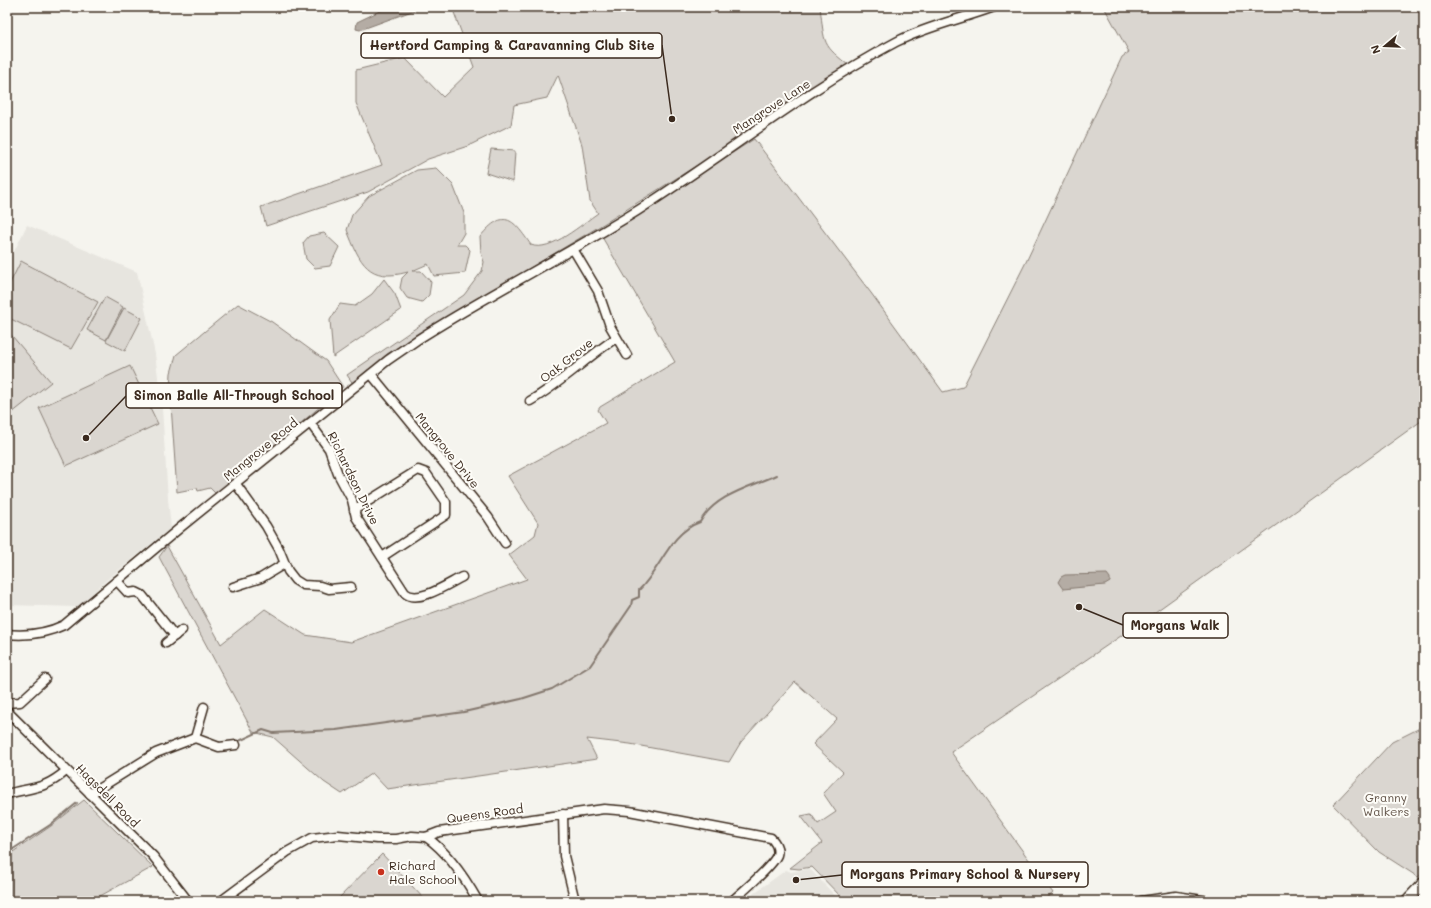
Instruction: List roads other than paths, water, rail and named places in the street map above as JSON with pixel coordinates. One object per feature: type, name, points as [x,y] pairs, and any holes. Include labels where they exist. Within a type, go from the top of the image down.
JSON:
[{"type":"street","name":"Mangrove Lane","points":[[572,249],[637,211],[760,127],[874,55],[926,29],[994,7]]},
{"type":"street","points":[[572,249],[601,299],[607,321],[627,355]]},
{"type":"street","name":"Mangrove Road","points":[[7,634],[30,635],[53,630],[64,625],[181,527],[404,348],[440,325],[572,249]]},
{"type":"street","name":"Oak Grove","points":[[530,401],[561,381],[572,370],[616,338]]},
{"type":"street","name":"Mangrove Drive","points":[[371,374],[488,517],[505,543]]},
{"type":"street","name":"Richardson Drive","points":[[310,423],[329,449],[356,517],[405,593],[412,597],[433,592],[462,577]]},
{"type":"street","points":[[354,510],[418,470],[426,473],[446,502],[446,515],[382,556]]},
{"type":"street","points":[[236,484],[269,532],[279,549],[284,564],[291,576],[304,586],[320,586],[329,589],[351,587]]},
{"type":"street","points":[[233,588],[262,578],[284,564]]},
{"type":"street","points":[[117,581],[128,593],[136,592],[142,596],[175,636]]},
{"type":"street","points":[[166,643],[182,630]]},
{"type":"street","points":[[7,703],[20,702],[45,679]]},
{"type":"street","points":[[195,738],[204,707]]},
{"type":"street","name":"Hagsdell Road","points":[[7,711],[153,856],[188,901]]},
{"type":"street","points":[[90,794],[156,753],[195,738],[219,747],[236,745]]},
{"type":"street","points":[[7,794],[32,790],[48,784],[66,770]]},
{"type":"street","name":"Queens Road","points":[[220,901],[287,852],[312,838],[338,835],[378,839],[426,837],[439,832],[604,809],[629,811],[771,838],[776,843],[778,850],[774,860],[732,901]]},
{"type":"street","points":[[563,814],[564,856],[575,901]]},
{"type":"street","points":[[426,837],[439,847],[452,862],[478,901]]},
{"type":"street","points":[[1406,901],[1424,883]]},
{"type":"street","points":[[1145,901],[1176,896],[1209,901]]},
{"type":"waterway","points":[[237,742],[263,730],[273,733],[336,730],[464,712],[521,699],[552,689],[590,666],[631,606],[632,600],[639,597],[639,590],[647,582],[666,552],[680,534],[689,527],[700,522],[707,513],[724,498],[777,475]]},
{"type":"waterway","points":[[7,853],[50,825],[77,803]]},
{"type":"place","name":"Hertford Camping & Caravanning Club Site","points":[[672,119]]},
{"type":"place","name":"Simon Balle All-Through School","points":[[86,438]]},
{"type":"place","name":"Morgans Walk","points":[[1079,607]]},
{"type":"place","name":"Richard Hale School","points":[[381,872]]},
{"type":"place","name":"Morgans Primary School & Nursery","points":[[796,880]]},
{"type":"park label","name":"Granny Walkers","points":[[1386,804]]}]
